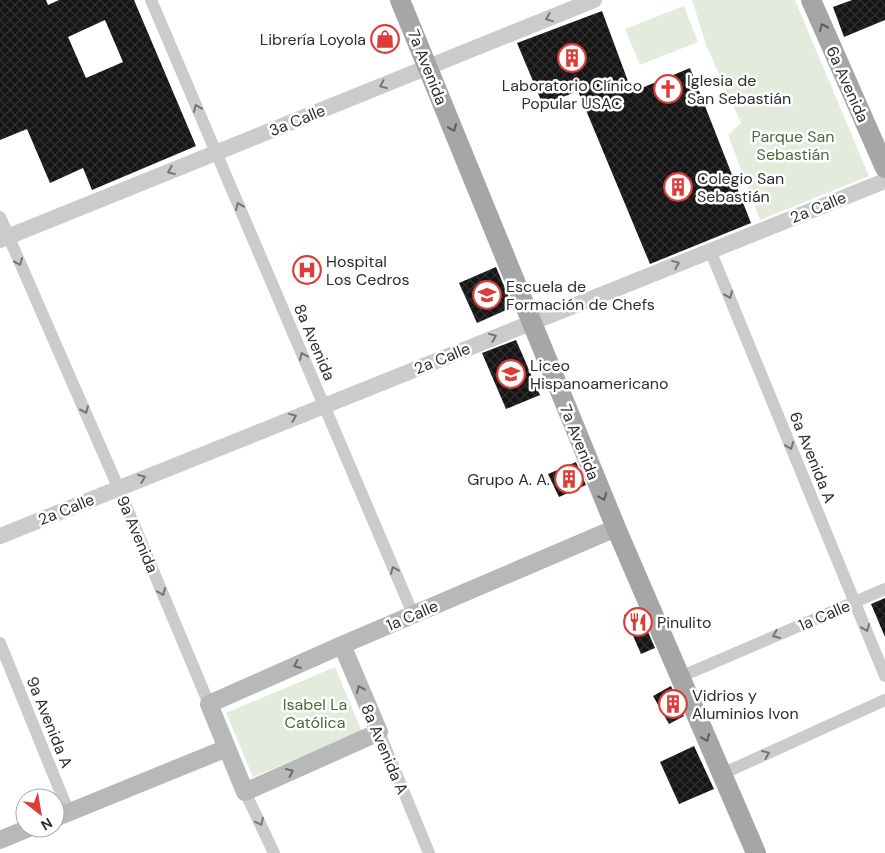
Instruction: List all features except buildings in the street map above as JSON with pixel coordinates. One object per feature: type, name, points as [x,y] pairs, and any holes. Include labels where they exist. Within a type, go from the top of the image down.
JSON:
[{"type":"main road","name":"7a Avenida","points":[[400,0],[616,528],[756,853]]},
{"type":"main road","name":"6a Avenida","points":[[811,0],[885,168]]},
{"type":"main road","name":"1a Calle","points":[[209,704],[413,614],[616,528]]},
{"type":"main road","name":"8a Avenida A","points":[[342,645],[379,732]]},
{"type":"main road","name":"9a Avenida","points":[[209,704],[245,792]]},
{"type":"main road","points":[[245,792],[379,732]]},
{"type":"main road","points":[[65,815],[227,748]]},
{"type":"main road","points":[[0,840],[15,834]]},
{"type":"street","name":"8a Avenida","points":[[151,0],[413,614]]},
{"type":"street","name":"3a Calle","points":[[4,238],[594,0]]},
{"type":"street","name":"2a Calle","points":[[0,536],[885,180]]},
{"type":"street","name":"9a Avenida","points":[[0,217],[4,238],[118,487],[209,704]]},
{"type":"street","name":"6a Avenida A","points":[[710,250],[885,676]]},
{"type":"street","name":"1a Calle","points":[[680,677],[885,589]]},
{"type":"street","name":"9a Avenida A","points":[[0,643],[52,788]]},
{"type":"street","points":[[722,774],[885,700]]},
{"type":"street","name":"8a Avenida A","points":[[379,732],[429,853]]},
{"type":"street","name":"9a Avenida","points":[[245,792],[274,853]]},
{"type":"green space","name":"Parque San Sebastián","points":[[692,0],[795,0],[869,176],[760,220],[728,135],[741,123],[706,45]]},
{"type":"green space","points":[[684,6],[698,42],[640,65],[625,29]]},
{"type":"green space","name":"Isabel La Católica","points":[[335,667],[362,732],[253,777],[226,713]]},
{"type":"place","name":"Librería Loyola","points":[[385,39]]},
{"type":"place","name":"Laboratorio Clínico Popular USAC","points":[[572,58]]},
{"type":"place","name":"Iglesia de San Sebastián","points":[[668,89]]},
{"type":"place","name":"Colegio San Sebastián","points":[[678,187]]},
{"type":"place","name":"Hospital Los Cedros","points":[[307,270]]},
{"type":"place","name":"Escuela de Formación de Chefs","points":[[487,295]]},
{"type":"place","name":"Liceo Hispanoamericano","points":[[511,374]]},
{"type":"place","name":"Grupo A. A.","points":[[569,479]]},
{"type":"place","name":"Pinulito","points":[[638,622]]},
{"type":"place","name":"Vidrios y Aluminios Ivon","points":[[673,704]]}]
